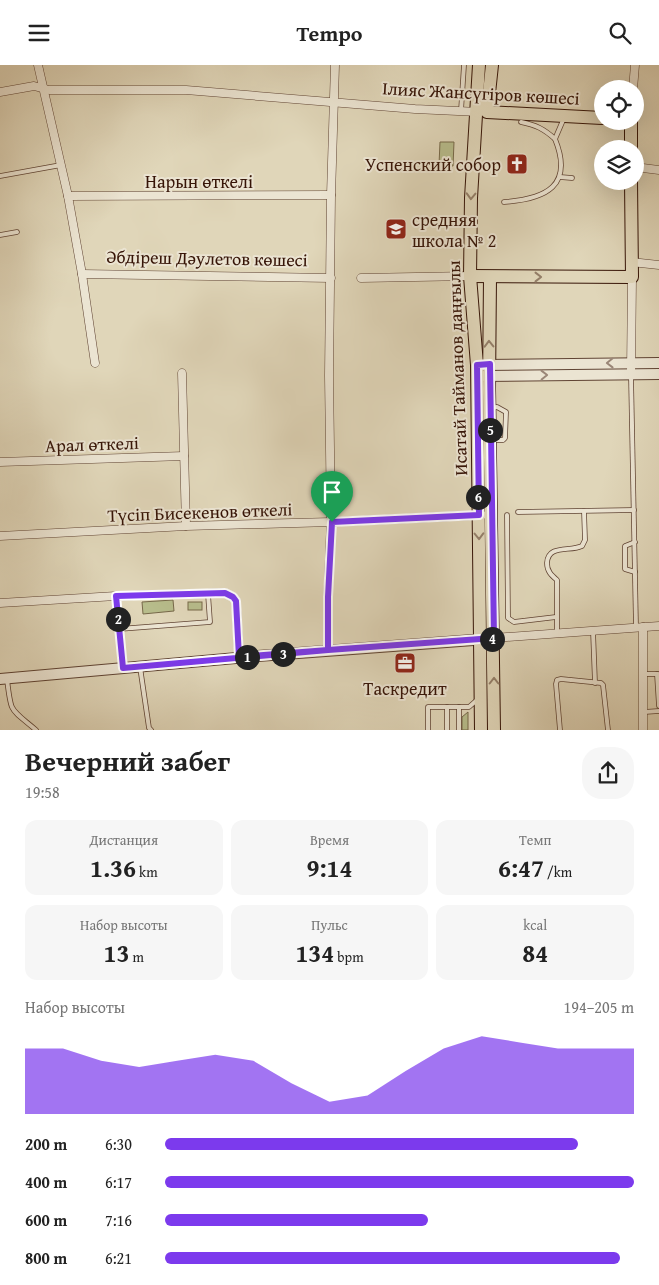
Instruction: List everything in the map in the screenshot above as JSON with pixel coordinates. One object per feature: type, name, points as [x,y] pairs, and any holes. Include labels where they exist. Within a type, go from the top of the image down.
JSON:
[{"type":"main road","name":"Исатай Тайманов даңғылы","points":[[479,65],[482,112]]},
{"type":"main road","name":"Исатай Тайманов даңғылы","points":[[481,730],[481,640],[490,408],[470,276],[471,198],[482,112],[492,65]]},
{"type":"main road","name":"Ілияс Жансүгіров көшесі","points":[[482,112],[594,118]]},
{"type":"main road","points":[[470,276],[632,277],[631,190]]},
{"type":"main road","name":"Исатай Тайманов даңғылы","points":[[490,277],[484,370],[485,515],[493,559],[494,730]]},
{"type":"street","points":[[38,65],[68,196],[95,363]]},
{"type":"street","points":[[328,650],[328,597],[332,522],[329,376],[335,65]]},
{"type":"street","points":[[634,80],[635,65]]},
{"type":"street","name":"Ілияс Жансүгіров көшесі","points":[[0,92],[34,86],[50,90],[186,90],[482,112]]},
{"type":"street","points":[[644,168],[659,170]]},
{"type":"street","name":"Нарын өткелі","points":[[68,196],[331,195]]},
{"type":"street","points":[[631,262],[659,265]]},
{"type":"street","name":"Әбдіреш Дәулетов көшесі","points":[[82,274],[331,278]]},
{"type":"street","points":[[362,278],[470,276]]},
{"type":"street","points":[[631,373],[632,277]]},
{"type":"street","points":[[484,370],[659,363]]},
{"type":"street","points":[[484,370],[659,374]]},
{"type":"street","points":[[182,373],[186,526]]},
{"type":"street","name":"Арал өткелі","points":[[0,462],[184,457]]},
{"type":"street","name":"Түсіп Бисекенов өткелі","points":[[0,536],[186,526],[485,515]]},
{"type":"street","points":[[0,603],[116,596],[225,593],[236,601],[239,657]]},
{"type":"street","points":[[3,679],[239,657],[659,626]]},
{"type":"street","points":[[639,627],[643,674],[643,730]]},
{"type":"lane","points":[[461,111],[464,65]]},
{"type":"lane","points":[[555,139],[565,116]]},
{"type":"lane","points":[[504,202],[536,197],[548,191],[557,183],[560,177],[559,149],[555,139],[545,130],[521,122]]},
{"type":"lane","points":[[0,176],[61,165]]},
{"type":"lane","points":[[560,177],[572,178]]},
{"type":"lane","points":[[0,235],[17,232]]},
{"type":"lane","points":[[631,373],[635,572],[639,627]]},
{"type":"lane","points":[[518,512],[634,510]]},
{"type":"lane","points":[[557,633],[557,580],[548,571],[547,562],[549,555],[556,549],[579,548],[582,546],[585,541],[584,511]]},
{"type":"lane","points":[[507,515],[508,618],[514,623],[556,617]]},
{"type":"lane","points":[[635,543],[625,545],[625,569],[635,572]]},
{"type":"lane","points":[[493,559],[508,559]]},
{"type":"lane","points":[[119,629],[210,622],[208,594]]},
{"type":"lane","points":[[116,596],[123,668]]},
{"type":"lane","points":[[593,631],[596,683]]},
{"type":"lane","points":[[140,667],[149,728],[151,730]]},
{"type":"lane","points":[[643,674],[658,674],[659,706]]},
{"type":"lane","points":[[3,679],[10,706],[20,718],[36,730]]},
{"type":"lane","points":[[560,730],[556,684],[557,680],[561,679],[601,683],[605,689],[608,730]]},
{"type":"lane","points":[[428,730],[428,707],[473,705],[481,693]]},
{"type":"lane","points":[[447,707],[447,730]]},
{"type":"lane","points":[[459,707],[459,730]]},
{"type":"lane","points":[[643,712],[659,711]]},
{"type":"green space","points":[[440,142],[454,142],[453,166],[439,165]]},
{"type":"green space","points":[[173,600],[174,611],[143,614],[142,602]]},
{"type":"green space","points":[[188,602],[202,602],[202,610],[188,610]]},
{"type":"green space","points":[[468,712],[468,730],[462,730],[462,717]]},
{"type":"place","name":"Успенский собор","points":[[517,164]]},
{"type":"place","name":"cредняя школа № 2","points":[[396,229]]},
{"type":"place","name":"Таскредит","points":[[405,663]]},
{"type":"route","points":[[332,522],[328,597],[328,650],[239,657],[236,601],[225,593],[116,596],[123,668],[239,657],[494,638],[490,364],[477,365],[479,515],[332,522]]}]
